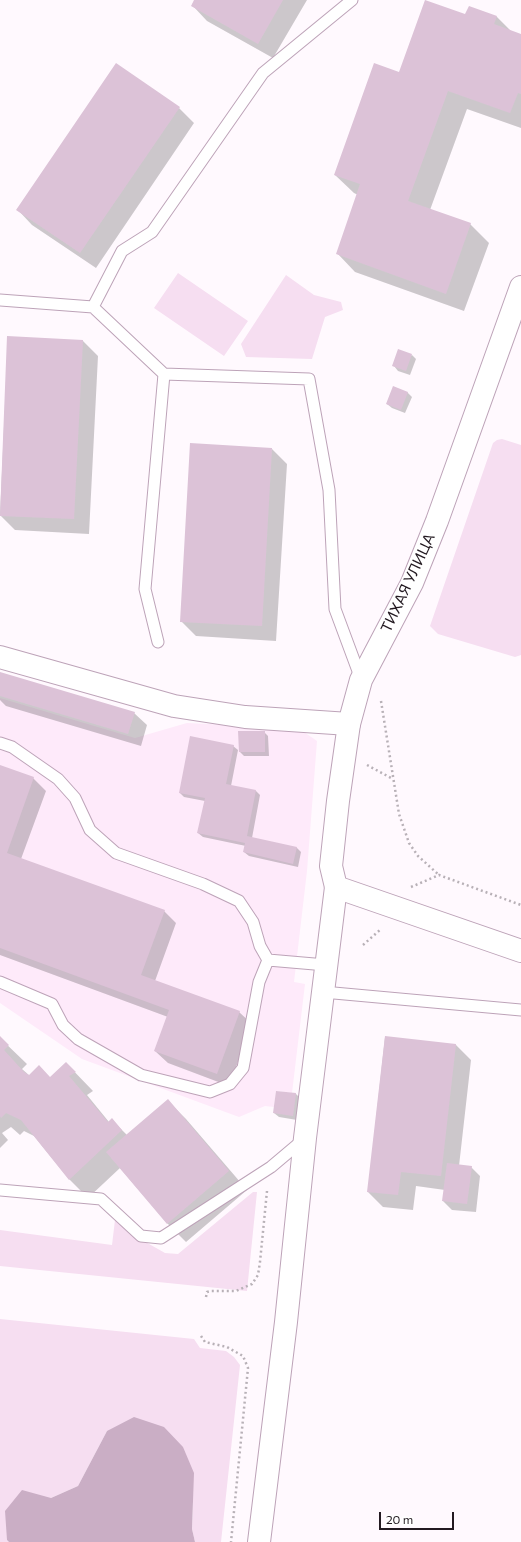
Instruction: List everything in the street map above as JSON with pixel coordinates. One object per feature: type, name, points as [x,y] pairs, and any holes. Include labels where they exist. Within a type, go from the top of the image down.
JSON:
[{"type":"street","name":"ТИХАЯ УЛИЦА","points":[[336,887],[331,866],[338,801],[349,724],[365,672],[412,583],[437,521],[521,287]]},
{"type":"street","points":[[0,657],[174,706],[245,717],[349,724]]},
{"type":"street","points":[[258,1542],[286,1322],[305,1138],[336,887],[521,951]]},
{"type":"lane","points":[[93,307],[122,251],[152,232],[263,74],[352,0]]},
{"type":"lane","points":[[0,300],[93,307],[164,374],[309,379],[329,490],[335,610],[365,672]]},
{"type":"lane","points":[[158,642],[145,589],[164,374]]},
{"type":"lane","points":[[0,743],[12,747],[58,779],[75,798],[90,830],[116,853],[203,884],[239,901],[253,922],[260,946],[268,960]]},
{"type":"lane","points":[[268,960],[326,965]]},
{"type":"lane","points":[[0,982],[52,1004],[63,1025],[78,1039],[141,1075],[210,1092],[230,1084],[243,1068],[259,982],[268,960]]},
{"type":"lane","points":[[323,992],[521,1010]]},
{"type":"lane","points":[[0,1190],[101,1199],[141,1236],[161,1238],[271,1167],[305,1138]]},
{"type":"path","points":[[365,672],[379,686],[399,814],[409,843],[418,856],[439,875],[521,905]]},
{"type":"path","points":[[409,888],[439,875]]},
{"type":"path","points":[[363,945],[381,929]]},
{"type":"path","points":[[206,1297],[207,1292],[211,1291],[236,1291],[252,1284],[258,1275],[271,1167]]},
{"type":"path","points":[[201,1336],[205,1342],[227,1347],[243,1356],[248,1368],[231,1542]]},
{"type":"shaded area","points":[[178,273],[248,321],[224,356],[154,308]]},
{"type":"shaded area","points":[[286,275],[314,295],[341,302],[343,310],[325,317],[312,359],[246,357],[241,344]]},
{"type":"shaded area","points":[[502,439],[521,445],[521,655],[515,657],[438,634],[430,626],[493,443]]},
{"type":"shaded area","points":[[0,698],[135,738],[187,723],[273,727],[304,732],[317,741],[307,871],[294,982],[305,984],[292,1093],[276,1091],[274,1107],[265,1106],[239,1117],[82,1059],[0,1003]]},
{"type":"shaded area","points":[[253,1192],[257,1192],[247,1291],[0,1266],[0,1230],[112,1245],[115,1220],[119,1221],[142,1240],[165,1253],[178,1254]]},
{"type":"shaded area","points":[[0,1319],[194,1339],[200,1348],[226,1351],[234,1357],[240,1365],[221,1542],[195,1542],[192,1529],[193,1503],[107,1431],[78,1486],[51,1498],[7,1540],[9,1542],[0,1542]]},
{"type":"shaded area","points":[[134,1417],[164,1427],[183,1447],[194,1473],[192,1529],[195,1542],[9,1542],[7,1540],[5,1511],[22,1490],[51,1498],[78,1486],[107,1431]]},
{"type":"building","points":[[194,0],[283,0],[258,44],[191,6]]},
{"type":"building","points":[[425,0],[465,14],[469,6],[497,16],[494,24],[521,34],[521,94],[518,93],[510,113],[448,91],[408,201],[471,223],[446,294],[336,254],[360,184],[334,175],[374,63],[399,72]]},
{"type":"building","points":[[116,63],[180,107],[80,253],[16,210]]},
{"type":"building","points":[[7,336],[83,340],[74,519],[0,516]]},
{"type":"building","points":[[398,349],[412,354],[406,371],[392,366]]},
{"type":"building","points":[[393,386],[408,392],[401,410],[386,404]]},
{"type":"building","points":[[190,443],[272,448],[262,626],[180,622]]},
{"type":"building","points":[[0,672],[135,712],[128,734],[0,696]]},
{"type":"building","points":[[238,731],[265,731],[265,752],[239,752]]},
{"type":"building","points":[[190,736],[234,745],[226,784],[256,790],[247,836],[297,847],[293,864],[243,852],[245,843],[197,833],[205,798],[179,793]]},
{"type":"building","points":[[0,765],[34,777],[7,853],[165,910],[141,975],[240,1011],[217,1074],[154,1051],[169,1010],[0,948]]},
{"type":"building","points":[[0,1036],[9,1045],[4,1050],[24,1072],[29,1075],[39,1065],[50,1077],[66,1062],[76,1072],[69,1076],[108,1122],[112,1118],[122,1130],[69,1180],[21,1120],[6,1113],[1,1118],[0,1116]]},
{"type":"building","points":[[385,1036],[456,1044],[441,1176],[401,1172],[398,1195],[367,1192]]},
{"type":"building","points":[[276,1091],[296,1093],[293,1116],[273,1113]]},
{"type":"building","points":[[168,1099],[229,1171],[167,1224],[106,1152]]},
{"type":"building","points":[[447,1163],[472,1166],[467,1204],[442,1201]]}]
